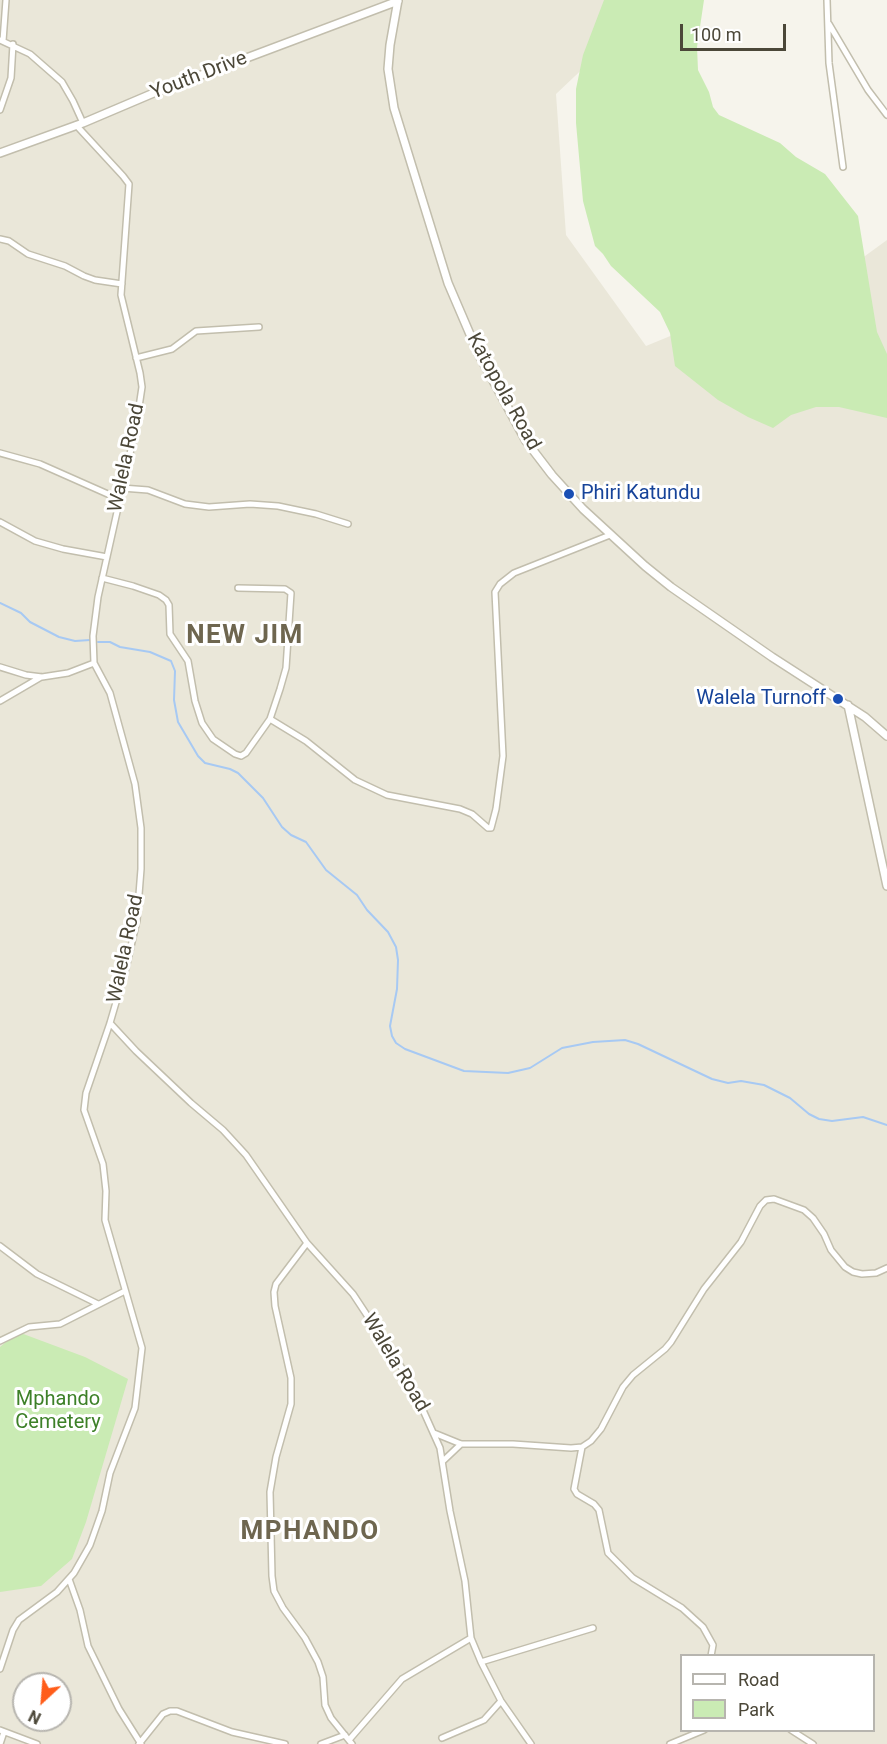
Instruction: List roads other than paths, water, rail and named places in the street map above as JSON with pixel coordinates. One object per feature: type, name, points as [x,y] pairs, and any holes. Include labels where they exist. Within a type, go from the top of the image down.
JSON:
[{"type":"street","points":[[2,40],[6,0]]},
{"type":"street","name":"Youth Drive","points":[[0,153],[398,0]]},
{"type":"street","name":"Katopola Road","points":[[398,0],[388,69],[394,108],[448,283],[478,353],[526,441],[552,475],[610,535],[671,587],[772,657],[848,705],[887,736]]},
{"type":"street","points":[[827,0],[830,63],[843,167]]},
{"type":"street","points":[[828,22],[868,90],[887,115]]},
{"type":"street","name":"Walela Road","points":[[2,40],[30,54],[62,82],[73,101],[79,124],[129,184],[122,306],[142,387],[102,578],[93,636],[94,663],[110,693],[135,784],[141,828],[141,869],[137,920],[110,1023],[136,1051],[223,1130],[246,1155],[307,1243],[353,1294],[409,1379],[434,1433],[443,1461],[450,1511],[465,1581],[471,1638],[501,1701],[531,1744]]},
{"type":"street","points":[[0,110],[10,78],[13,44]]},
{"type":"street","points":[[0,239],[28,254],[65,266],[89,278],[122,284]]},
{"type":"street","points":[[136,358],[172,349],[196,331],[259,327]]},
{"type":"street","points":[[0,453],[40,464],[119,499]]},
{"type":"street","points":[[122,488],[148,490],[185,504],[209,507],[250,504],[278,506],[348,524]]},
{"type":"street","points":[[0,522],[35,541],[107,557]]},
{"type":"street","points":[[270,720],[306,741],[355,780],[387,795],[460,809],[472,814],[491,828],[496,809],[503,756],[495,592],[500,584],[514,573],[610,535]]},
{"type":"street","points":[[102,578],[159,595],[166,600],[169,604],[170,634],[188,661],[202,723],[213,739],[241,756],[246,753],[270,720],[286,668],[291,593],[285,589],[238,588]]},
{"type":"street","points":[[0,667],[26,675],[42,676],[68,673],[94,663]]},
{"type":"street","points":[[0,701],[42,676]]},
{"type":"street","points":[[848,705],[887,886]]},
{"type":"street","points":[[0,1669],[13,1630],[19,1620],[57,1592],[69,1579],[93,1538],[102,1511],[110,1473],[135,1408],[142,1348],[105,1220],[106,1191],[103,1164],[84,1110],[86,1093],[110,1023]]},
{"type":"street","points":[[434,1433],[461,1444],[582,1447],[591,1441],[601,1430],[623,1387],[633,1375],[671,1342],[704,1290],[741,1242],[760,1206],[766,1200],[774,1199],[804,1210],[824,1234],[831,1250],[845,1267],[853,1272],[876,1273],[887,1268]]},
{"type":"street","points":[[307,1243],[276,1284],[274,1292],[291,1378],[291,1404],[276,1457],[270,1492],[272,1576],[274,1591],[283,1608],[305,1638],[318,1662],[323,1677],[325,1705],[331,1718],[349,1740]]},
{"type":"street","points":[[0,1246],[37,1274],[98,1304]]},
{"type":"street","points":[[0,1341],[29,1327],[60,1324],[125,1291]]},
{"type":"street","points":[[443,1461],[461,1444]]},
{"type":"street","points":[[582,1447],[574,1489],[599,1510],[608,1553],[633,1578],[682,1608],[703,1627],[713,1645],[711,1654]]},
{"type":"street","points":[[69,1579],[80,1610],[88,1646],[119,1709],[140,1744],[163,1714],[170,1711],[177,1711],[232,1732],[285,1744]]},
{"type":"street","points":[[481,1662],[593,1628]]},
{"type":"street","points":[[321,1744],[349,1740],[402,1679],[471,1638]]},
{"type":"street","points":[[442,1738],[484,1720],[501,1701]]},
{"type":"street","points":[[0,1744],[2,1731],[37,1744]]},
{"type":"street","points":[[670,1744],[700,1732]]},
{"type":"street","points":[[793,1732],[813,1744]]},
{"type":"waterway","points":[[0,603],[21,613],[30,622],[59,637],[75,641],[90,640]]},
{"type":"waterway","points":[[98,642],[110,642],[120,647],[150,652],[171,661],[175,671],[174,700],[178,722],[198,756],[205,763],[238,773],[263,798],[282,827],[291,835],[306,842],[326,870],[357,895],[367,910],[388,932],[396,947],[398,960],[397,989],[390,1026],[396,1043],[405,1049],[464,1071],[508,1073],[530,1068],[562,1048],[593,1042],[625,1040],[712,1079],[728,1083],[741,1081],[764,1085],[790,1098],[809,1114],[819,1119],[832,1121],[863,1117],[887,1125]]},
{"type":"place","name":"Phiri Katundu","points":[[569,494]]},
{"type":"place","name":"Walela Turnoff","points":[[838,699]]},
{"type":"district","name":"NEW JIM","points":[[245,636]]},
{"type":"district","name":"MPHANDO","points":[[310,1532]]},
{"type":"park label","name":"Mphando Cemetery","points":[[58,1412]]}]
